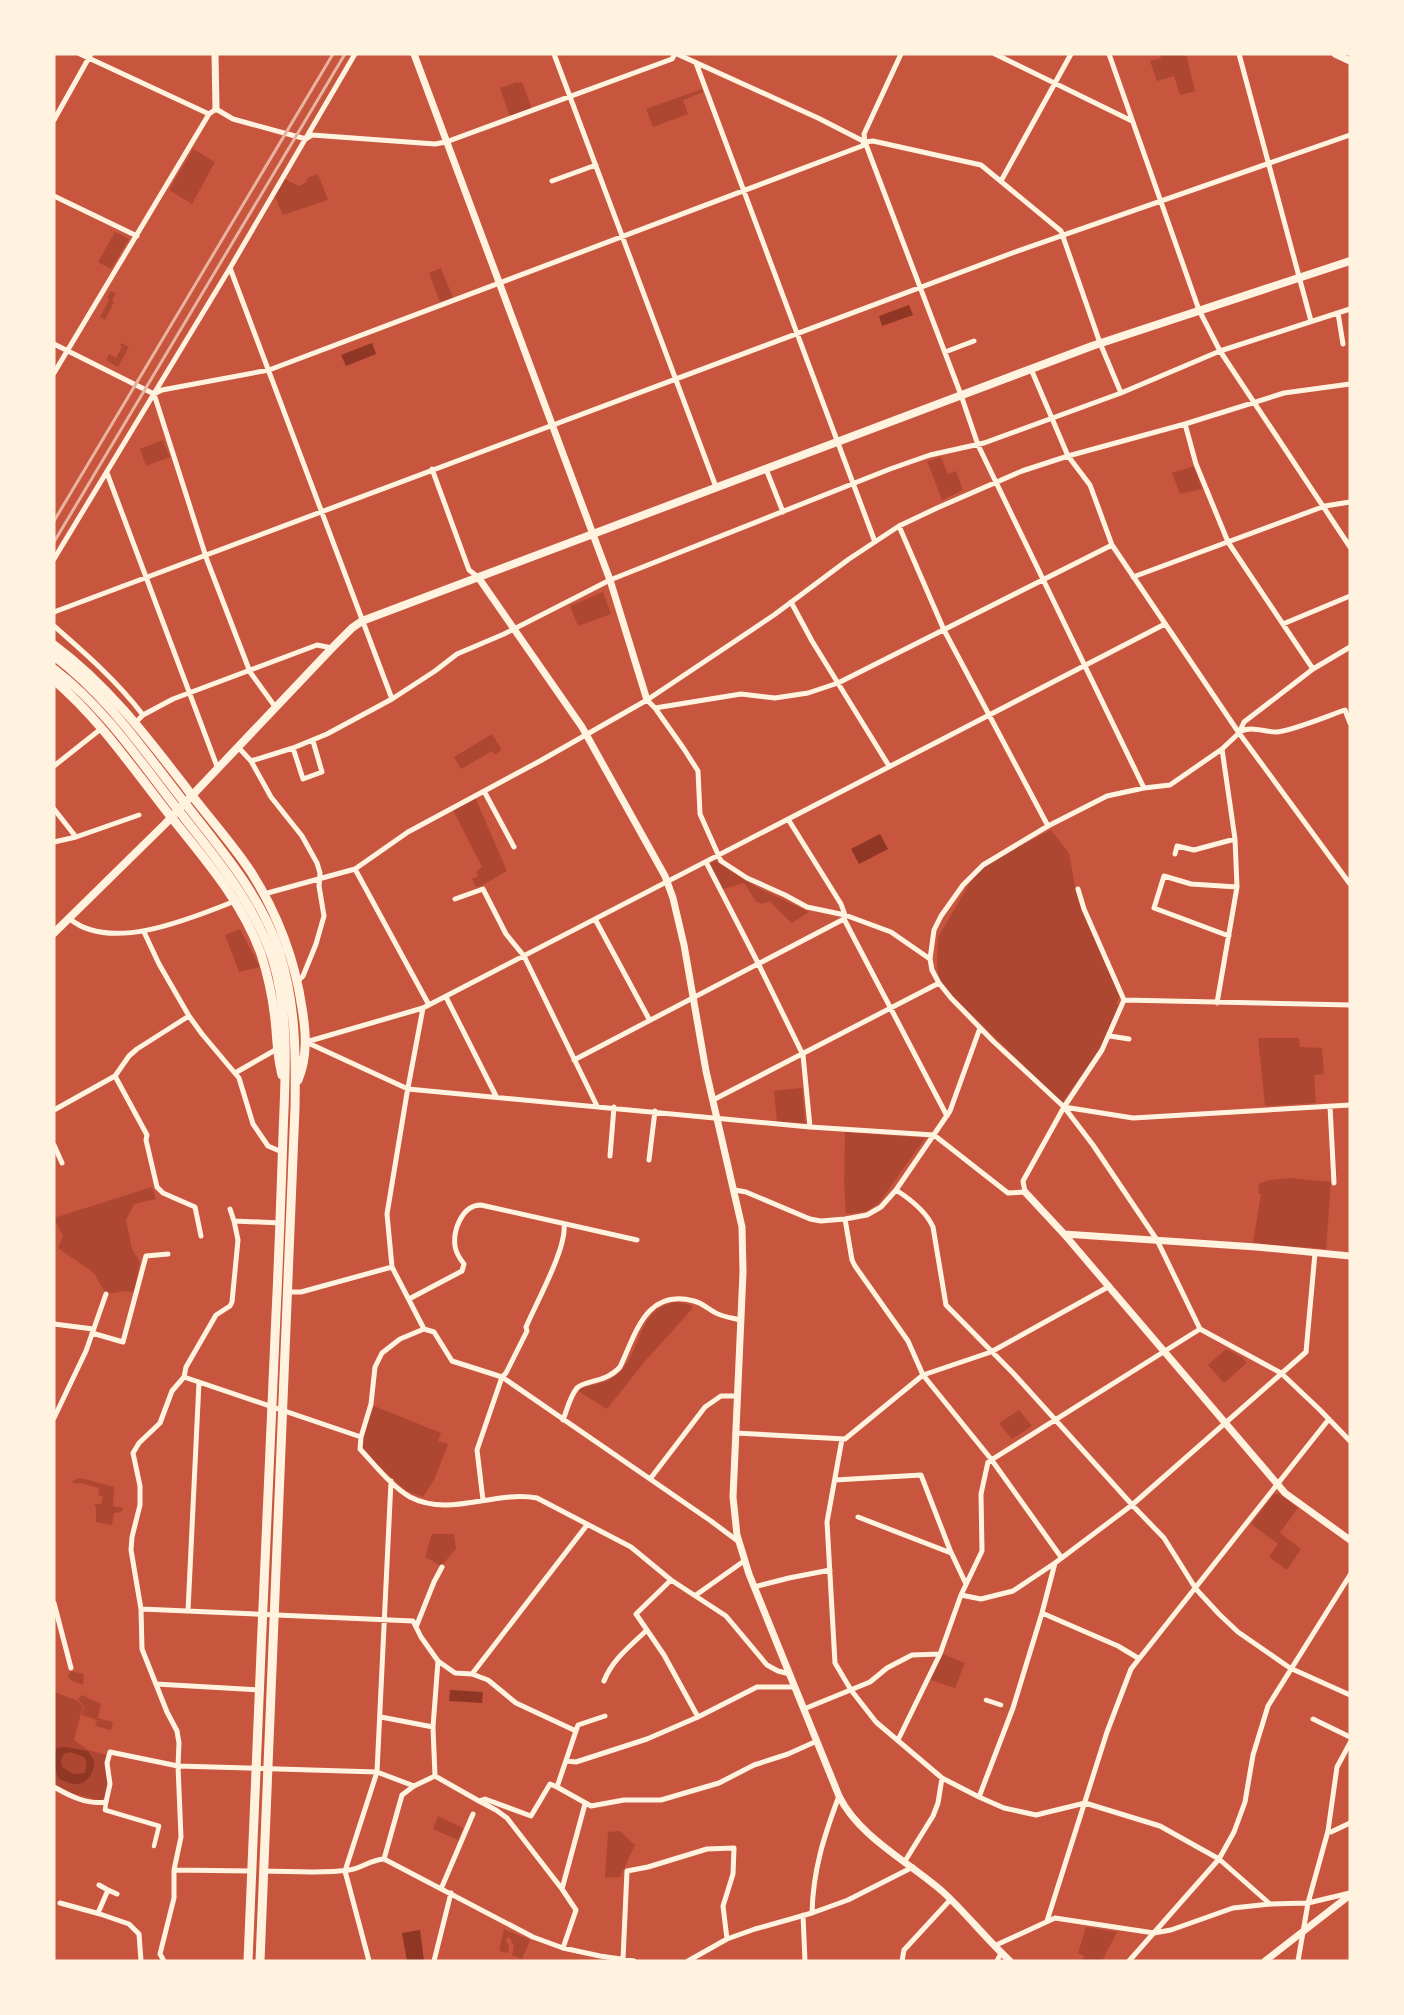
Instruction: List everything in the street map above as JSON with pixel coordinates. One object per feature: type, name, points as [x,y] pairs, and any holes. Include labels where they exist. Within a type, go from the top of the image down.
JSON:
[{"type":"main road","points":[[54,933],[218,769],[332,648],[362,621],[1100,343],[1350,261]]},
{"type":"main road","points":[[54,645],[89,672],[135,723],[245,864],[264,894],[284,936],[298,981],[306,1042],[304,1061],[295,1087]]},
{"type":"main road","points":[[54,656],[98,694],[265,926],[280,952],[290,989],[295,1027],[295,1087],[260,1961]]},
{"type":"main road","points":[[54,669],[91,701],[136,748]]},
{"type":"main road","points":[[54,680],[80,703],[102,728],[196,847],[235,901],[253,936],[266,972],[274,1010],[277,1049],[285,1086]]},
{"type":"main road","points":[[248,1961],[285,1086],[284,1017],[265,926]]},
{"type":"street","points":[[80,54],[90,56],[209,114]]},
{"type":"street","points":[[215,54],[216,109]]},
{"type":"street","points":[[54,559],[230,268],[355,54]]},
{"type":"street","points":[[414,54],[610,580],[647,700],[684,748],[698,771],[700,814],[718,856],[721,861],[747,878],[807,907],[891,932],[930,959]]},
{"type":"street","points":[[554,54],[716,487]]},
{"type":"street","points":[[216,109],[233,119],[306,139],[315,135],[423,143],[446,142],[672,59],[676,54],[688,56],[696,63],[818,118],[865,142],[873,141],[981,165],[1002,181],[1059,230],[1100,343],[1121,393]]},
{"type":"street","points":[[901,54],[864,134],[865,142],[978,445],[1144,788]]},
{"type":"street","points":[[995,54],[1132,121]]},
{"type":"street","points":[[1002,181],[1071,54]]},
{"type":"street","points":[[1109,54],[1199,310],[1220,351],[1350,547]]},
{"type":"street","points":[[1239,54],[1311,321]]},
{"type":"street","points":[[1335,54],[1350,61]]},
{"type":"street","points":[[54,120],[90,56]]},
{"type":"street","points":[[696,63],[875,542]]},
{"type":"street","points":[[54,373],[209,114],[216,109]]},
{"type":"street","points":[[54,612],[920,287],[1350,135]]},
{"type":"street","points":[[154,394],[162,390],[269,370],[862,146],[865,142]]},
{"type":"street","points":[[552,181],[596,165]]},
{"type":"street","points":[[54,196],[137,236]]},
{"type":"street","points":[[230,268],[392,699]]},
{"type":"street","points":[[251,761],[313,741],[392,699],[457,654],[514,629],[610,580],[930,455],[978,445],[1121,393],[1220,351],[1350,309]]},
{"type":"street","points":[[1338,313],[1343,344]]},
{"type":"street","points":[[945,352],[974,341]]},
{"type":"street","points":[[54,344],[154,394],[206,555],[250,672],[276,708]]},
{"type":"street","points":[[1031,369],[1068,456],[1090,485],[1112,545],[1239,733],[1350,884]]},
{"type":"street","points":[[264,894],[355,870],[408,832],[647,700],[699,667],[899,526],[1022,471],[1068,456],[1256,404],[1284,393],[1350,384]]},
{"type":"street","points":[[1185,424],[1196,464],[1228,542],[1313,669]]},
{"type":"street","points":[[432,469],[470,570],[478,577],[586,734],[668,882],[743,1236],[733,1497],[739,1542],[754,1587],[839,1796],[855,1821],[951,1899],[1010,1961]]},
{"type":"street","points":[[766,470],[783,512]]},
{"type":"street","points":[[106,473],[218,769]]},
{"type":"street","points":[[1133,577],[1323,507],[1350,502]]},
{"type":"street","points":[[899,526],[944,630],[1048,826]]},
{"type":"street","points":[[655,708],[741,694],[775,698],[808,693],[838,683],[1112,545]]},
{"type":"street","points":[[1283,624],[1350,596]]},
{"type":"street","points":[[791,602],[812,641],[889,766]]},
{"type":"street","points":[[306,1042],[426,1007],[1165,624]]},
{"type":"street","points":[[54,626],[112,678],[143,715]]},
{"type":"street","points":[[135,723],[143,715],[173,699],[317,645],[332,648]]},
{"type":"street","points":[[1239,733],[1244,722],[1313,669],[1350,648]]},
{"type":"street","points":[[1350,723],[1345,710],[1278,732],[1257,729],[1242,730],[1222,749],[1170,785],[1107,796],[1048,826],[983,866],[963,885],[934,930],[930,959],[932,970],[939,983],[980,1028],[1064,1107],[1093,1145],[1157,1240],[1200,1329],[1281,1373],[1350,1442]]},
{"type":"street","points":[[54,766],[102,728]]},
{"type":"street","points":[[293,748],[303,779],[322,772],[313,741]]},
{"type":"street","points":[[238,747],[251,761],[271,797],[302,836],[317,863],[321,879],[319,886],[324,916],[316,944],[303,976],[298,981]]},
{"type":"street","points":[[1217,1003],[1237,887],[1235,839],[1222,749]]},
{"type":"street","points":[[484,791],[514,847]]},
{"type":"street","points":[[54,809],[76,837]]},
{"type":"street","points":[[54,842],[76,837],[139,815]]},
{"type":"street","points":[[788,819],[841,904],[844,917],[947,1116]]},
{"type":"street","points":[[196,847],[203,833],[218,829]]},
{"type":"street","points":[[1175,854],[1177,846],[1194,850],[1235,839]]},
{"type":"street","points":[[706,862],[803,1055],[810,1127]]},
{"type":"street","points":[[222,881],[237,878],[245,864]]},
{"type":"street","points":[[355,870],[426,1007],[408,1089],[387,1214],[392,1268],[424,1329]]},
{"type":"street","points":[[1229,936],[1154,908],[1164,876],[1191,884],[1237,887]]},
{"type":"street","points":[[455,899],[483,889],[506,934],[524,956],[597,1106]]},
{"type":"street","points":[[1078,889],[1084,909],[1124,1000],[1110,1036],[1064,1107],[1023,1181],[1025,1192],[1064,1234],[1285,1493],[1350,1540]]},
{"type":"street","points":[[70,919],[80,927],[106,932],[144,932],[235,901]]},
{"type":"street","points":[[574,1060],[844,917]]},
{"type":"street","points":[[595,919],[649,1019]]},
{"type":"street","points":[[144,932],[159,964],[189,1016],[239,1078],[253,1124],[268,1146],[283,1152]]},
{"type":"street","points":[[713,1100],[939,983]]},
{"type":"street","points":[[446,997],[496,1096]]},
{"type":"street","points":[[1124,1000],[1350,1005]]},
{"type":"street","points":[[54,1110],[116,1076],[129,1056],[137,1049],[189,1016]]},
{"type":"street","points":[[735,1190],[746,1192],[810,1219],[821,1221],[867,1215],[881,1207],[896,1190],[947,1116],[958,1092],[980,1028]]},
{"type":"street","points":[[1110,1036],[1129,1039]]},
{"type":"street","points":[[306,1042],[408,1089],[810,1127],[934,1135],[1008,1193],[1025,1192]]},
{"type":"street","points":[[235,1073],[277,1049]]},
{"type":"street","points":[[116,1076],[147,1135],[146,1140],[158,1187],[164,1193],[195,1207],[201,1236]]},
{"type":"street","points":[[1064,1107],[1133,1118],[1350,1105]]},
{"type":"street","points":[[1330,1106],[1334,1183]]},
{"type":"street","points":[[610,1156],[614,1107]]},
{"type":"street","points":[[649,1160],[655,1111]]},
{"type":"street","points":[[54,1145],[62,1163]]},
{"type":"street","points":[[896,1190],[929,1218],[933,1227],[946,1305],[1055,1418],[1164,1538],[1196,1589],[1238,1632],[1290,1668],[1350,1695]]},
{"type":"street","points":[[409,1299],[462,1271],[464,1264],[455,1249],[455,1242],[461,1217],[474,1205],[636,1240]]},
{"type":"street","points":[[164,1961],[160,1954],[174,1898],[174,1870],[181,1837],[179,1743],[177,1731],[142,1649],[141,1609],[131,1550],[138,1516],[140,1486],[133,1453],[139,1443],[160,1423],[172,1391],[184,1377],[186,1367],[216,1315],[230,1306],[232,1302],[238,1240],[230,1209]]},
{"type":"street","points":[[846,1219],[852,1260],[908,1341],[923,1375],[991,1459],[1061,1557]]},
{"type":"street","points":[[234,1221],[281,1223]]},
{"type":"street","points":[[483,1500],[477,1450],[502,1377],[527,1331],[526,1327],[556,1259],[565,1231],[564,1224]]},
{"type":"street","points":[[1064,1234],[1350,1256]]},
{"type":"street","points":[[961,1595],[981,1599],[1013,1591],[1054,1563],[1132,1505],[1306,1352],[1315,1253]]},
{"type":"street","points":[[54,1324],[93,1331],[123,1342],[146,1256],[168,1254]]},
{"type":"street","points":[[288,1292],[301,1292],[392,1268]]},
{"type":"street","points":[[1108,1287],[992,1352],[923,1375],[842,1439],[827,1522],[835,1663],[851,1690],[876,1722],[942,1778],[1004,1808],[1036,1815],[1085,1803],[1160,1826],[1219,1859],[1270,1904]]},
{"type":"street","points":[[54,1418],[86,1351],[106,1294]]},
{"type":"street","points":[[563,1420],[579,1385],[601,1380],[615,1373],[643,1319],[650,1309],[663,1301],[692,1300],[715,1313],[741,1320]]},
{"type":"street","points":[[739,1542],[502,1377],[452,1361],[434,1332],[424,1329],[400,1339],[382,1353],[375,1367],[360,1449],[391,1482],[410,1497],[431,1504],[447,1506],[524,1496],[537,1498],[631,1547],[670,1580],[726,1616],[766,1665],[790,1674]]},
{"type":"street","points":[[898,1740],[940,1654],[961,1595],[982,1551],[981,1494],[988,1461],[1200,1329]]},
{"type":"street","points":[[184,1377],[361,1437]]},
{"type":"street","points":[[188,1611],[199,1382]]},
{"type":"street","points":[[650,1479],[705,1407],[721,1396],[736,1396]]},
{"type":"street","points":[[54,1400],[62,1401]]},
{"type":"street","points":[[1047,1921],[1107,1732],[1131,1669],[1329,1419]]},
{"type":"street","points":[[735,1433],[842,1439]]},
{"type":"street","points":[[834,1480],[921,1475],[951,1553],[966,1584]]},
{"type":"street","points":[[369,1961],[345,1871],[377,1772],[391,1482]]},
{"type":"street","points":[[858,1517],[951,1553]]},
{"type":"street","points":[[471,1674],[587,1525]]},
{"type":"street","points":[[696,1596],[744,1561]]},
{"type":"street","points":[[979,1797],[1013,1708],[1042,1613],[1054,1563]]},
{"type":"street","points":[[416,1627],[442,1567]]},
{"type":"street","points":[[754,1587],[830,1570]]},
{"type":"street","points":[[1130,1961],[1219,1859],[1234,1832],[1245,1802],[1253,1755],[1268,1706],[1350,1575]]},
{"type":"street","points":[[670,1580],[636,1614],[664,1655],[698,1717]]},
{"type":"street","points":[[54,1603],[71,1668]]},
{"type":"street","points":[[141,1609],[413,1621],[438,1660],[455,1674],[471,1674],[488,1680],[516,1703],[576,1731]]},
{"type":"street","points":[[1042,1613],[1118,1646],[1138,1658]]},
{"type":"street","points":[[604,1681],[608,1670],[616,1660],[647,1630]]},
{"type":"street","points":[[804,1709],[870,1682],[887,1668],[912,1655],[940,1654]]},
{"type":"street","points":[[435,1776],[433,1727],[438,1660]]},
{"type":"street","points":[[156,1684],[260,1690]]},
{"type":"street","points":[[566,1761],[576,1762],[599,1756],[647,1738],[698,1717],[757,1687],[795,1687]]},
{"type":"street","points":[[986,1701],[1001,1705]]},
{"type":"street","points":[[557,1787],[578,1725],[605,1716]]},
{"type":"street","points":[[381,1717],[433,1727]]},
{"type":"street","points":[[1313,1719],[1350,1737]]},
{"type":"street","points":[[478,1801],[485,1798],[531,1816],[550,1784],[591,1806],[624,1800],[661,1800],[719,1784],[754,1765],[788,1754],[817,1741]]},
{"type":"street","points":[[1298,1961],[1308,1903],[1328,1832],[1337,1767],[1350,1743]]},
{"type":"street","points":[[154,1846],[159,1826],[105,1810],[110,1784],[107,1763],[110,1752],[178,1766],[377,1772],[414,1786]]},
{"type":"street","points":[[384,1859],[402,1795],[414,1786],[435,1776]]},
{"type":"street","points":[[435,1776],[507,1818],[562,1889],[576,1910],[563,1947]]},
{"type":"street","points":[[905,1861],[933,1816],[938,1803],[942,1778]]},
{"type":"street","points":[[54,1787],[70,1796],[96,1803],[106,1802]]},
{"type":"street","points":[[812,1913],[815,1872],[839,1796]]},
{"type":"street","points":[[562,1889],[585,1804]]},
{"type":"street","points":[[441,1888],[473,1814]]},
{"type":"street","points":[[1328,1832],[1350,1823]]},
{"type":"street","points":[[623,1959],[627,1871],[707,1849],[734,1848],[733,1874],[723,1906],[727,1939]]},
{"type":"street","points":[[263,1871],[345,1871],[360,1868],[372,1860],[384,1859],[533,1937],[600,1956],[634,1961]]},
{"type":"street","points":[[688,1961],[727,1939],[848,1900],[913,1867]]},
{"type":"street","points":[[174,1870],[252,1871]]},
{"type":"street","points":[[99,1885],[117,1894]]},
{"type":"street","points":[[98,1913],[108,1890]]},
{"type":"street","points":[[434,1961],[451,1893]]},
{"type":"street","points":[[994,1946],[1054,1918],[1154,1933],[1191,1924],[1233,1908],[1308,1903],[1350,1894]]},
{"type":"street","points":[[1265,1961],[1350,1894]]},
{"type":"street","points":[[902,1961],[904,1950],[951,1899]]},
{"type":"street","points":[[60,1903],[129,1924],[139,1934],[141,1961]]},
{"type":"street","points":[[803,1915],[805,1961]]},
{"type":"street","points":[[997,1961],[1001,1953]]},
{"type":"shaded area","points":[[1160,54],[1186,54],[1195,91],[1180,95],[1174,76],[1157,81],[1150,61],[1161,58]]},
{"type":"shaded area","points":[[522,82],[532,109],[510,117],[500,88]]},
{"type":"shaded area","points":[[702,89],[703,92],[683,100],[688,114],[653,127],[646,109]]},
{"type":"shaded area","points":[[193,149],[215,162],[192,204],[169,190]]},
{"type":"shaded area","points":[[318,174],[328,200],[283,215],[275,197],[285,179],[299,186],[307,182],[307,178]]},
{"type":"shaded area","points":[[115,232],[129,239],[111,269],[98,262]]},
{"type":"shaded area","points":[[441,268],[453,298],[440,302],[429,273]]},
{"type":"shaded area","points":[[111,291],[116,294],[105,320],[100,317]]},
{"type":"shaded area","points":[[909,305],[913,315],[882,326],[879,316]]},
{"type":"shaded area","points":[[121,343],[129,347],[118,367],[106,360],[109,354],[116,358],[122,347]]},
{"type":"shaded area","points":[[372,343],[376,354],[346,366],[341,355]]},
{"type":"shaded area","points":[[163,440],[170,457],[146,466],[140,449]]},
{"type":"shaded area","points":[[941,457],[948,474],[956,471],[963,490],[942,500],[927,461]]},
{"type":"shaded area","points":[[1194,466],[1202,489],[1180,494],[1172,473]]},
{"type":"shaded area","points":[[603,592],[611,614],[578,626],[570,606]]},
{"type":"shaded area","points":[[492,734],[502,750],[494,755],[492,751],[461,769],[454,757]]},
{"type":"shaded area","points":[[475,797],[507,871],[476,887],[472,879],[478,876],[476,872],[482,867],[453,810]]},
{"type":"shaded area","points":[[1051,830],[1069,853],[1075,886],[1084,913],[1121,997],[1116,1004],[1119,1005],[1100,1049],[1062,1103],[939,983],[937,963],[938,937],[977,871],[983,865]]},
{"type":"shaded area","points":[[880,834],[888,849],[859,864],[851,849]]},
{"type":"shaded area","points":[[715,861],[756,887],[809,912],[792,923],[770,901],[762,904],[756,901],[744,883],[723,889],[709,864]]},
{"type":"shaded area","points":[[240,929],[260,967],[239,972],[225,935]]},
{"type":"shaded area","points":[[1258,1038],[1299,1038],[1300,1047],[1322,1048],[1324,1074],[1314,1075],[1316,1103],[1265,1106]]},
{"type":"shaded area","points":[[802,1088],[805,1123],[777,1122],[774,1091]]},
{"type":"shaded area","points":[[845,1132],[925,1138],[879,1203],[867,1211],[846,1214],[844,1184]]},
{"type":"shaded area","points":[[1289,1178],[1331,1182],[1326,1249],[1253,1243],[1261,1194],[1258,1193],[1259,1184],[1269,1180]]},
{"type":"shaded area","points":[[152,1187],[156,1199],[134,1204],[126,1220],[132,1249],[140,1262],[134,1292],[106,1294],[94,1273],[58,1248],[63,1236],[54,1218]]},
{"type":"shaded area","points":[[676,1302],[691,1305],[693,1308],[646,1360],[607,1409],[578,1391],[609,1380],[620,1372],[633,1352],[647,1321],[663,1306]]},
{"type":"shaded area","points":[[1226,1349],[1242,1357],[1247,1363],[1224,1383],[1208,1365]]},
{"type":"shaded area","points":[[374,1406],[441,1433],[438,1441],[448,1444],[434,1480],[423,1497],[406,1491],[361,1449],[363,1434]]},
{"type":"shaded area","points":[[1019,1410],[1032,1426],[1012,1439],[999,1423]]},
{"type":"shaded area","points":[[80,1478],[114,1487],[113,1506],[123,1508],[121,1512],[114,1513],[112,1525],[96,1522],[94,1504],[101,1504],[103,1497],[98,1495],[99,1488],[81,1483],[75,1484],[72,1481]]},
{"type":"shaded area","points":[[1274,1494],[1279,1494],[1298,1508],[1280,1533],[1301,1549],[1287,1570],[1269,1557],[1278,1544],[1251,1524]]},
{"type":"shaded area","points":[[432,1534],[454,1534],[456,1549],[441,1566],[425,1557]]},
{"type":"shaded area","points":[[943,1654],[965,1663],[955,1688],[930,1680]]},
{"type":"shaded area","points":[[70,1671],[84,1674],[83,1685],[70,1680],[68,1677]]},
{"type":"shaded area","points":[[450,1690],[483,1692],[482,1703],[449,1701]]},
{"type":"shaded area","points":[[54,1692],[76,1700],[83,1706],[74,1740],[88,1750],[106,1755],[109,1781],[106,1802],[72,1793],[54,1784]]},
{"type":"shaded area","points":[[82,1695],[101,1704],[98,1718],[113,1722],[111,1730],[95,1726],[97,1720],[82,1715],[84,1707],[78,1699]]},
{"type":"shaded area","points":[[66,1747],[88,1751],[94,1760],[91,1775],[82,1783],[77,1784],[59,1779],[54,1764],[57,1748]],"holes":[[[70,1752],[84,1757],[87,1765],[84,1773],[73,1774],[62,1767],[61,1760],[64,1754]]]},
{"type":"shaded area","points":[[438,1816],[463,1828],[458,1840],[433,1829]]},
{"type":"shaded area","points":[[620,1831],[635,1845],[620,1877],[605,1878],[608,1832]]},
{"type":"shaded area","points":[[1086,1927],[1117,1932],[1102,1961],[1083,1961],[1084,1956],[1078,1953]]},
{"type":"shaded area","points":[[504,1929],[530,1940],[522,1959],[512,1955],[514,1946],[510,1938],[507,1937],[506,1941],[509,1945],[508,1953],[499,1951]]},
{"type":"shaded area","points":[[420,1930],[424,1961],[407,1961],[402,1933]]},
{"type":"railway","points":[[54,521],[333,54]]},
{"type":"railway","points":[[54,542],[345,54]]}]
